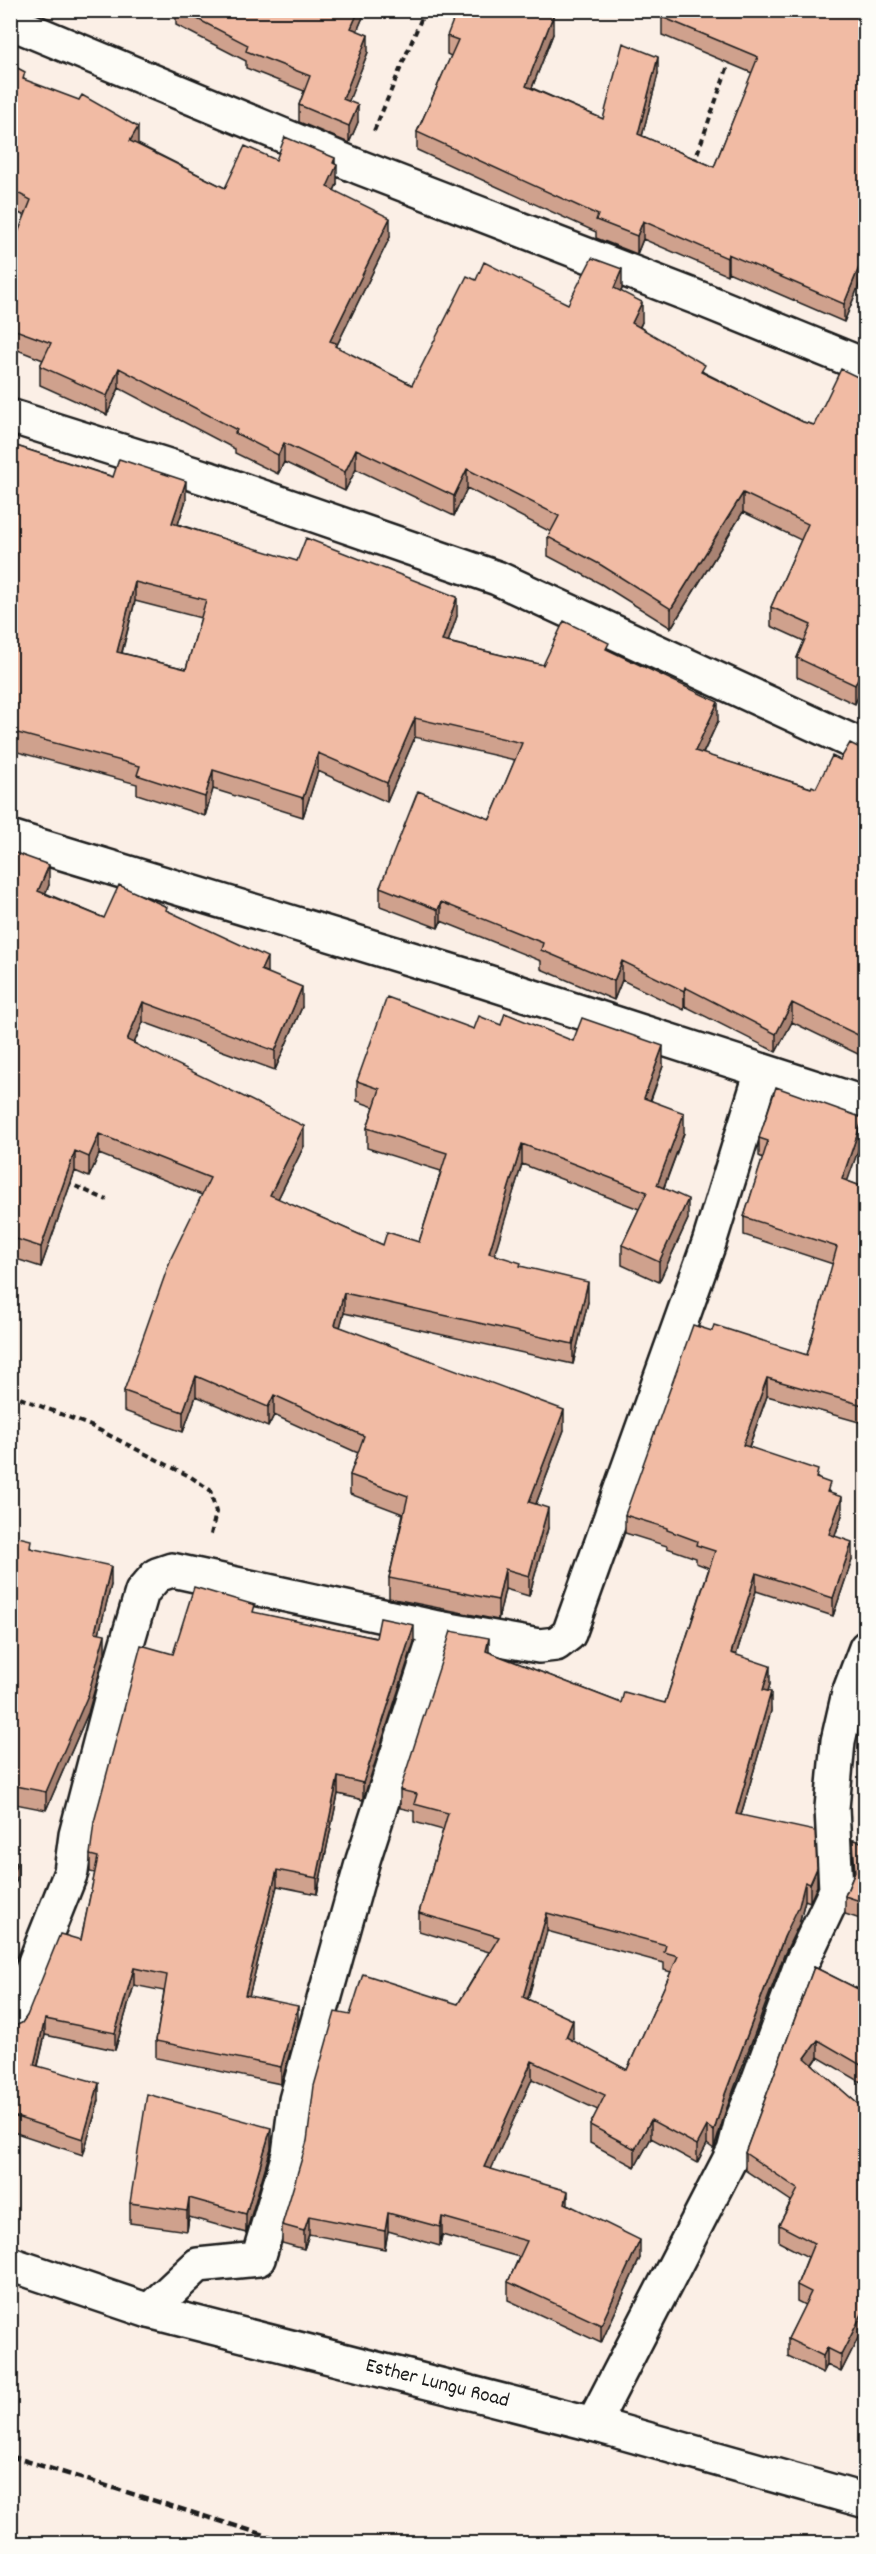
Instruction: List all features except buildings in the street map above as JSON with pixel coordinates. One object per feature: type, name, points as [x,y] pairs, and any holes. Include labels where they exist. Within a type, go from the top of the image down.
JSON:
[{"type":"street","points":[[10,22],[359,167],[706,301],[866,366]]},
{"type":"street","points":[[10,416],[210,479],[497,578],[866,748]]},
{"type":"street","points":[[10,837],[484,981],[866,1104]]},
{"type":"street","points":[[10,2025],[71,1872],[82,1813],[117,1677],[142,1592],[157,1575],[172,1569],[438,1628],[539,1646],[556,1644],[569,1634],[709,1243],[762,1071]]},
{"type":"street","points":[[149,2311],[198,2265],[258,2259],[289,2154],[296,2100],[359,1871],[438,1628]]},
{"type":"street","points":[[593,2424],[734,2151],[742,2120],[802,1962],[836,1890],[832,1808],[838,1741],[849,1693],[866,1648]]},
{"type":"street","name":"Esther Lungu Road","points":[[10,2264],[149,2311],[593,2424],[866,2501]]},
{"type":"path","points":[[359,167],[425,10]]},
{"type":"path","points":[[691,169],[731,59]]},
{"type":"path","points":[[64,1181],[107,1200]]},
{"type":"path","points":[[10,1394],[91,1426],[210,1490],[216,1512],[201,1576]]},
{"type":"railway","points":[[10,2456],[294,2544]]}]
